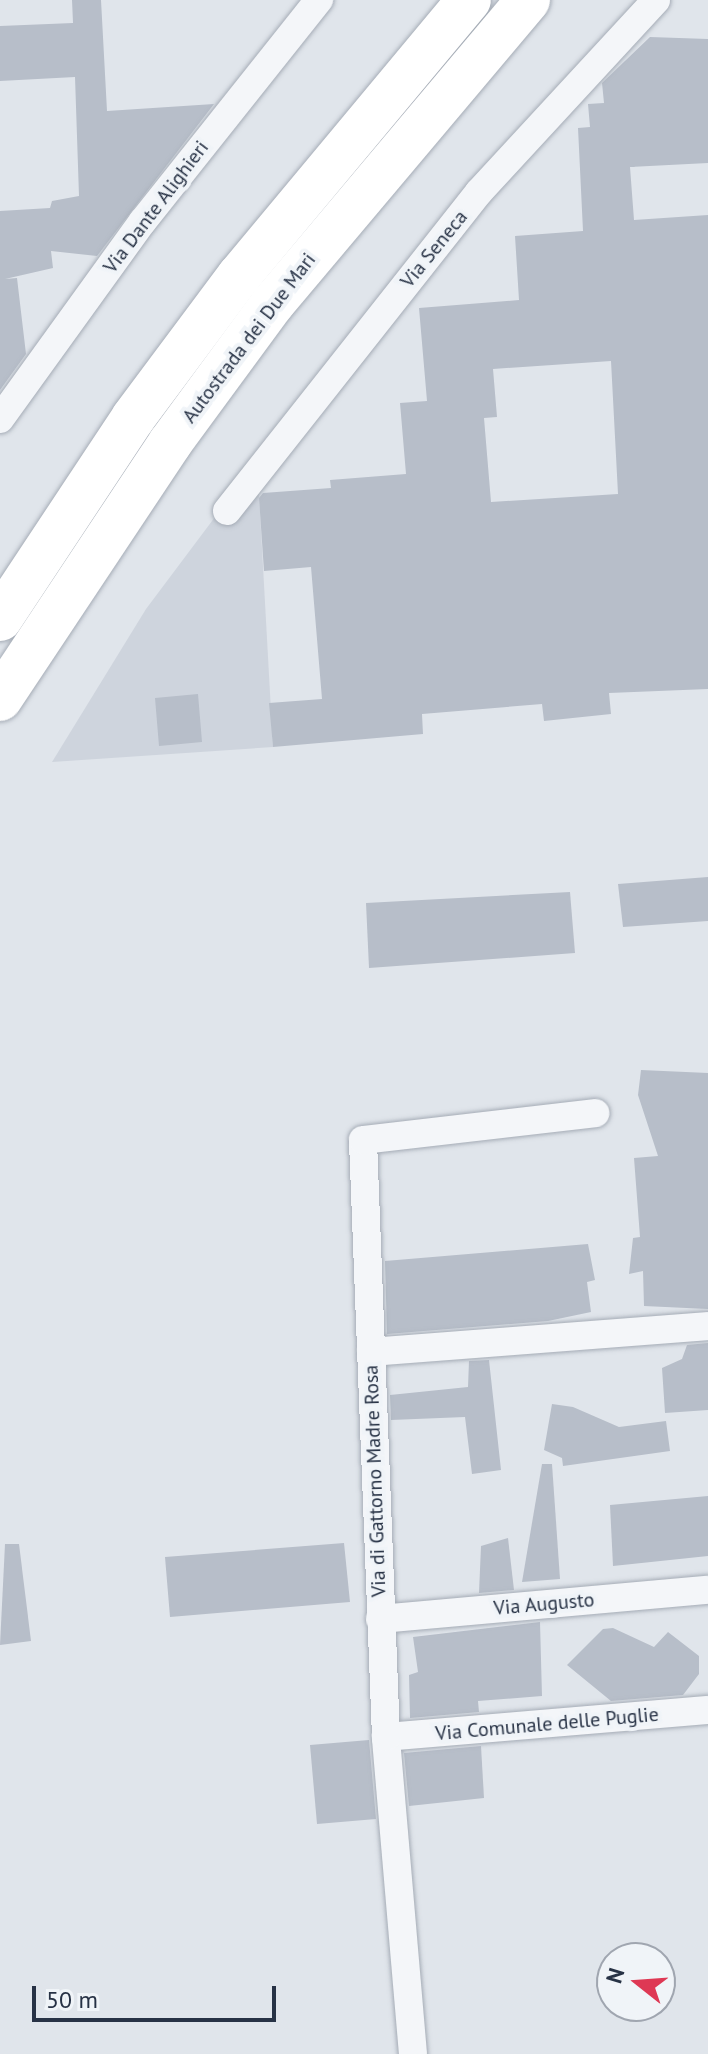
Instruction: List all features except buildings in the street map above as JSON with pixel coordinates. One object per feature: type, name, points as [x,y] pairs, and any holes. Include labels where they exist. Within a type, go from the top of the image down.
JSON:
[{"type":"highway","points":[[0,619],[133,418],[239,276],[469,0]]},
{"type":"highway","name":"Autostrada dei Due Mari","points":[[0,699],[170,443],[273,303],[528,0]]},
{"type":"street","name":"Via Dante Alighieri","points":[[0,419],[143,221],[319,0]]},
{"type":"street","name":"Via Seneca","points":[[227,511],[479,192],[656,0]]},
{"type":"street","name":"Via di Gattorno Madre Rosa","points":[[413,2054],[386,1737],[363,1140],[595,1113]]},
{"type":"street","points":[[371,1352],[708,1326]]},
{"type":"street","name":"Via Augusto","points":[[380,1619],[708,1590]]},
{"type":"street","name":"Via Comunale delle Puglie","points":[[386,1737],[708,1710]]},
{"type":"shaded area","points":[[242,481],[259,494],[273,747],[52,762],[146,609]]}]
